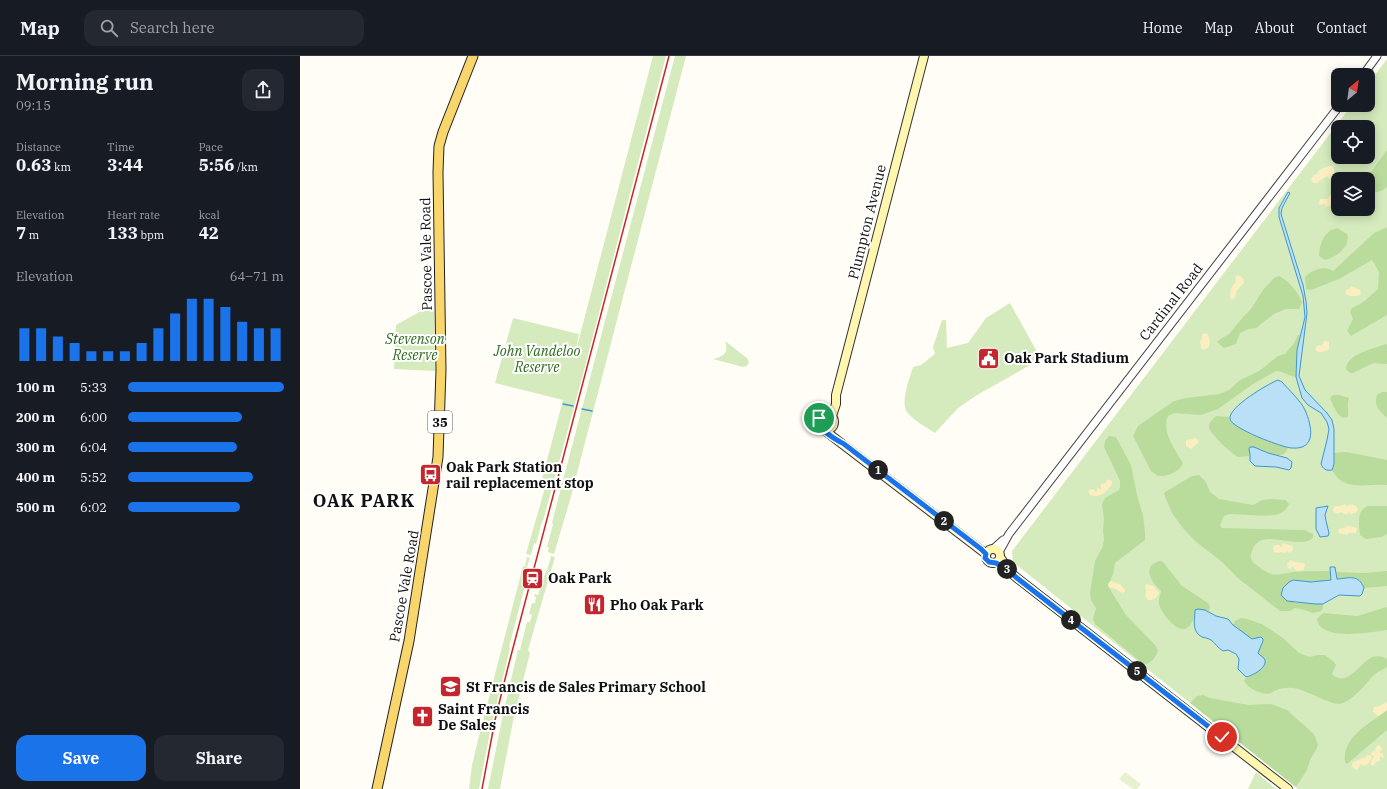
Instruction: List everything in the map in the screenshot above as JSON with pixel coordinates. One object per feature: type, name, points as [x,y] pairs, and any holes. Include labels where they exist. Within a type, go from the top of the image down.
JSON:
[{"type":"main road","name":"Pascoe Vale Road","points":[[377,789],[410,636],[438,457],[441,370],[438,172],[439,146],[446,123],[473,56]]},
{"type":"main road","name":"Plumpton Avenue","points":[[829,415],[836,404],[836,395],[924,56]]},
{"type":"main road","points":[[844,444],[833,426],[834,421],[829,415],[820,416],[818,422],[819,426],[832,437],[844,444],[972,542],[994,554],[1017,578],[1288,789]]},
{"type":"main road","points":[[824,430],[833,426]]},
{"type":"street","points":[[1368,68],[1377,56]]},
{"type":"street","name":"Cardinal Road","points":[[994,554],[1335,112]]},
{"type":"green space","name":"John Vandeloo Reserve","points":[[653,56],[666,56],[543,521],[531,555],[526,554],[547,481],[542,479],[563,400],[495,383],[513,318],[579,334],[574,358]]},
{"type":"green space","points":[[675,56],[686,56],[570,500],[554,554],[548,552],[549,547],[547,547],[552,523]]},
{"type":"green space","points":[[1387,59],[1387,789],[1298,789],[1013,562],[1012,551],[1331,133],[1331,164],[1375,164],[1375,120],[1341,120],[1347,112],[1375,112],[1375,75]]},
{"type":"green space","points":[[1387,150],[1387,187],[1375,192],[1375,172],[1371,172]]},
{"type":"green space","points":[[1387,227],[1387,315],[1351,336],[1347,331],[1353,319],[1350,312],[1352,308],[1363,302],[1378,289],[1379,272],[1372,260],[1339,279],[1311,290],[1306,289],[1305,277],[1311,272],[1322,268],[1333,271],[1374,233]]},
{"type":"green space","points":[[1337,228],[1347,234],[1347,243],[1342,251],[1325,260],[1319,256],[1320,247],[1326,235]]},
{"type":"green space","points":[[1279,276],[1290,284],[1298,294],[1302,302],[1299,309],[1286,309],[1274,314],[1256,328],[1248,329],[1240,333],[1236,344],[1224,348],[1217,342],[1229,334],[1251,309],[1263,290],[1274,278]]},
{"type":"green space","points":[[1010,303],[1041,359],[977,395],[958,408],[935,433],[920,424],[907,412],[905,408],[905,396],[913,367],[921,365],[935,354],[933,347],[942,320],[946,320],[947,348],[968,343],[986,318]]},
{"type":"green space","name":"Stevenson Reserve","points":[[425,309],[434,309],[435,371],[394,369],[396,325]]},
{"type":"green space","points":[[1298,335],[1301,335],[1297,350],[1296,377],[1276,371],[1253,384],[1218,409],[1201,415],[1174,413],[1168,416],[1166,428],[1170,440],[1183,463],[1177,471],[1167,476],[1159,476],[1151,471],[1133,436],[1138,426],[1174,401],[1220,394],[1229,390],[1240,380],[1259,371],[1278,356],[1285,354],[1294,343]]},
{"type":"green space","points":[[725,341],[747,358],[749,362],[747,366],[743,367],[713,359],[720,357],[725,353]]},
{"type":"green space","points":[[1387,344],[1387,364],[1373,363],[1353,373],[1350,373],[1346,369],[1347,364],[1351,359],[1362,352]]},
{"type":"green space","points":[[1382,392],[1387,392],[1387,418],[1378,408],[1376,402],[1377,395]]},
{"type":"green space","points":[[1333,395],[1349,398],[1348,417],[1341,417],[1336,412],[1330,398]]},
{"type":"green space","points":[[1216,416],[1229,417],[1230,421],[1250,434],[1288,447],[1286,452],[1279,455],[1268,453],[1254,447],[1249,451],[1250,456],[1238,457],[1221,443],[1210,430],[1209,427],[1211,421]]},
{"type":"green space","points":[[1109,436],[1116,437],[1131,465],[1143,516],[1145,540],[1115,563],[1113,574],[1108,586],[1126,615],[1158,650],[1151,662],[1147,664],[1142,663],[1095,624],[1093,619],[1096,608],[1091,600],[1090,593],[1095,561],[1103,546],[1104,539],[1102,504],[1105,498],[1119,490],[1120,487],[1120,481],[1104,447],[1105,441]]},
{"type":"green space","points":[[1346,452],[1387,460],[1387,485],[1356,485],[1345,483],[1340,480],[1332,470],[1333,453]]},
{"type":"green space","points":[[1199,475],[1206,482],[1210,492],[1219,499],[1253,505],[1262,500],[1286,500],[1289,504],[1281,513],[1264,516],[1230,514],[1224,516],[1220,525],[1222,528],[1304,530],[1313,534],[1313,538],[1305,541],[1296,542],[1269,539],[1261,540],[1255,545],[1251,557],[1253,562],[1274,575],[1293,572],[1330,571],[1331,580],[1311,582],[1302,581],[1287,601],[1323,604],[1321,611],[1313,613],[1295,608],[1290,611],[1280,611],[1239,579],[1221,561],[1195,541],[1182,527],[1172,513],[1164,494],[1192,476]]},
{"type":"green space","points":[[1367,506],[1387,506],[1387,534],[1382,537],[1366,539],[1360,535],[1360,515]]},
{"type":"green space","points":[[551,556],[555,557],[528,650],[530,653],[513,721],[500,789],[488,789],[518,650],[520,650],[527,622],[530,622],[532,615],[529,614],[532,603],[535,603],[536,597],[534,596],[535,594],[538,595]]},
{"type":"green space","points":[[527,557],[530,558],[525,573],[528,574],[509,647],[479,789],[469,789],[472,765],[478,740],[523,566],[525,567]]},
{"type":"green space","points":[[1160,561],[1163,562],[1182,586],[1208,603],[1210,607],[1209,611],[1196,609],[1192,622],[1187,628],[1182,629],[1177,627],[1167,619],[1159,604],[1161,591],[1151,579],[1149,570],[1154,563]]},
{"type":"green space","points":[[1387,571],[1387,586],[1364,588],[1359,581],[1353,578],[1337,579],[1336,572],[1366,573]]},
{"type":"green space","points":[[1387,607],[1387,630],[1347,634],[1336,633],[1327,631],[1320,626],[1317,619],[1323,613],[1357,616]]},
{"type":"green space","points":[[1241,618],[1262,624],[1283,638],[1299,653],[1310,657],[1325,655],[1336,665],[1332,674],[1337,678],[1347,677],[1365,662],[1376,656],[1387,659],[1387,667],[1377,672],[1354,696],[1339,704],[1324,700],[1310,693],[1297,689],[1284,688],[1269,694],[1258,692],[1249,687],[1244,681],[1263,667],[1265,662],[1258,653],[1258,638],[1252,639],[1233,625],[1235,621]]},
{"type":"green space","points":[[1203,695],[1210,698],[1248,705],[1271,704],[1287,710],[1314,734],[1318,745],[1310,760],[1307,770],[1296,787],[1190,703],[1197,696]]},
{"type":"green space","points":[[1387,710],[1387,730],[1347,764],[1345,762],[1345,753],[1352,738],[1365,726]]},
{"type":"green space","points":[[1125,772],[1141,784],[1137,789],[1133,789],[1119,779]]},
{"type":"green space","points":[[1256,772],[1276,789],[1248,789]]},
{"type":"sand","points":[[1333,166],[1334,172],[1331,172],[1331,178],[1327,176],[1317,183],[1313,183],[1311,179],[1319,170]]},
{"type":"sand","points":[[1330,195],[1331,196],[1330,206],[1326,207],[1324,204],[1319,204],[1320,199],[1327,199]]},
{"type":"sand","points":[[1238,275],[1243,278],[1244,283],[1237,290],[1235,298],[1231,299],[1231,289],[1236,282],[1235,277]]},
{"type":"sand","points":[[1351,286],[1360,290],[1361,294],[1358,296],[1349,296],[1346,294],[1345,291]]},
{"type":"sand","points":[[1204,333],[1208,334],[1210,342],[1209,347],[1204,350],[1201,348],[1200,341],[1202,340],[1202,335]]},
{"type":"sand","points":[[1324,341],[1329,342],[1329,349],[1321,352],[1316,351],[1316,347],[1319,345],[1322,346]]},
{"type":"sand","points":[[1196,438],[1199,442],[1191,449],[1186,446],[1186,440]]},
{"type":"sand","points":[[1108,479],[1112,481],[1112,484],[1105,492],[1097,496],[1090,495],[1088,492],[1089,490],[1093,489],[1096,492],[1098,488],[1101,489],[1101,484],[1105,483]]},
{"type":"sand","points":[[1345,504],[1346,506],[1356,506],[1358,509],[1357,512],[1352,514],[1348,511],[1348,514],[1340,512],[1338,514],[1334,512],[1333,509],[1335,506]]},
{"type":"sand","points":[[1349,526],[1357,528],[1356,533],[1349,533],[1347,535],[1338,533],[1339,529]]},
{"type":"sand","points":[[1283,543],[1292,546],[1293,550],[1290,553],[1287,551],[1285,553],[1274,552],[1273,547],[1275,545],[1279,545],[1281,548]]},
{"type":"sand","points":[[1291,560],[1304,563],[1305,565],[1303,570],[1298,571],[1293,568],[1293,566],[1290,569],[1288,568],[1287,564]]},
{"type":"sand","points":[[1110,581],[1120,584],[1125,592],[1122,593],[1109,587],[1108,584]]},
{"type":"sand","points":[[1147,584],[1153,586],[1159,592],[1152,600],[1148,600],[1145,596],[1145,586]]},
{"type":"sand","points":[[1387,702],[1387,710],[1380,715],[1378,716],[1373,712],[1374,707]]},
{"type":"sand","points":[[1379,745],[1382,748],[1379,752],[1383,754],[1384,757],[1380,757],[1380,761],[1376,762],[1373,766],[1370,764],[1374,756],[1371,755],[1371,753]]},
{"type":"sand","points":[[1367,755],[1370,755],[1372,758],[1367,765],[1363,766],[1361,764],[1357,770],[1352,767],[1352,763],[1365,758]]},
{"type":"water","points":[[1288,192],[1290,193],[1282,208],[1281,214],[1303,285],[1307,313],[1299,376],[1305,390],[1332,420],[1334,429],[1334,464],[1332,470],[1325,469],[1321,464],[1329,429],[1327,422],[1321,413],[1308,405],[1302,398],[1296,377],[1297,350],[1305,317],[1303,296],[1279,217],[1279,208]]},
{"type":"water","points":[[1278,380],[1282,382],[1298,399],[1307,416],[1311,430],[1309,441],[1306,445],[1300,448],[1287,447],[1258,437],[1239,427],[1230,419],[1235,408],[1242,402]]},
{"type":"water","points":[[1250,447],[1287,458],[1292,462],[1291,468],[1289,470],[1276,467],[1255,466],[1250,461]]},
{"type":"water","points":[[1328,506],[1325,515],[1329,533],[1328,536],[1320,537],[1316,529],[1316,508]]},
{"type":"water","points":[[1330,567],[1335,567],[1337,579],[1353,578],[1359,581],[1364,588],[1362,594],[1360,596],[1339,595],[1323,604],[1287,601],[1281,595],[1283,588],[1293,580],[1311,582],[1331,580]]},
{"type":"water","points":[[1195,610],[1205,610],[1216,616],[1228,619],[1233,625],[1252,639],[1261,637],[1263,641],[1258,653],[1265,660],[1264,666],[1252,675],[1246,677],[1238,669],[1239,659],[1236,654],[1228,650],[1223,651],[1211,640],[1202,637],[1196,632],[1194,625]]},
{"type":"waterway","points":[[563,404],[573,406]]},
{"type":"waterway","points":[[582,409],[592,411]]},
{"type":"railway","points":[[482,789],[495,720],[508,667],[669,56]]},
{"type":"place","name":"Oak Park Stadium","points":[[988,358]]},
{"type":"place","name":"Oak Park Station rail replacement stop","points":[[430,475]]},
{"type":"place","name":"Oak Park","points":[[532,578]]},
{"type":"place","name":"Pho Oak Park","points":[[595,605]]},
{"type":"place","name":"St Francis de Sales Primary School","points":[[450,687]]},
{"type":"place","name":"Saint Francis De Sales","points":[[423,717]]},
{"type":"district","name":"OAK PARK","points":[[364,500]]},
{"type":"route","points":[[819,418],[818,422],[820,428],[844,444],[981,549],[986,554],[985,558],[987,561],[992,564],[996,563],[1009,571],[1222,737]]}]
